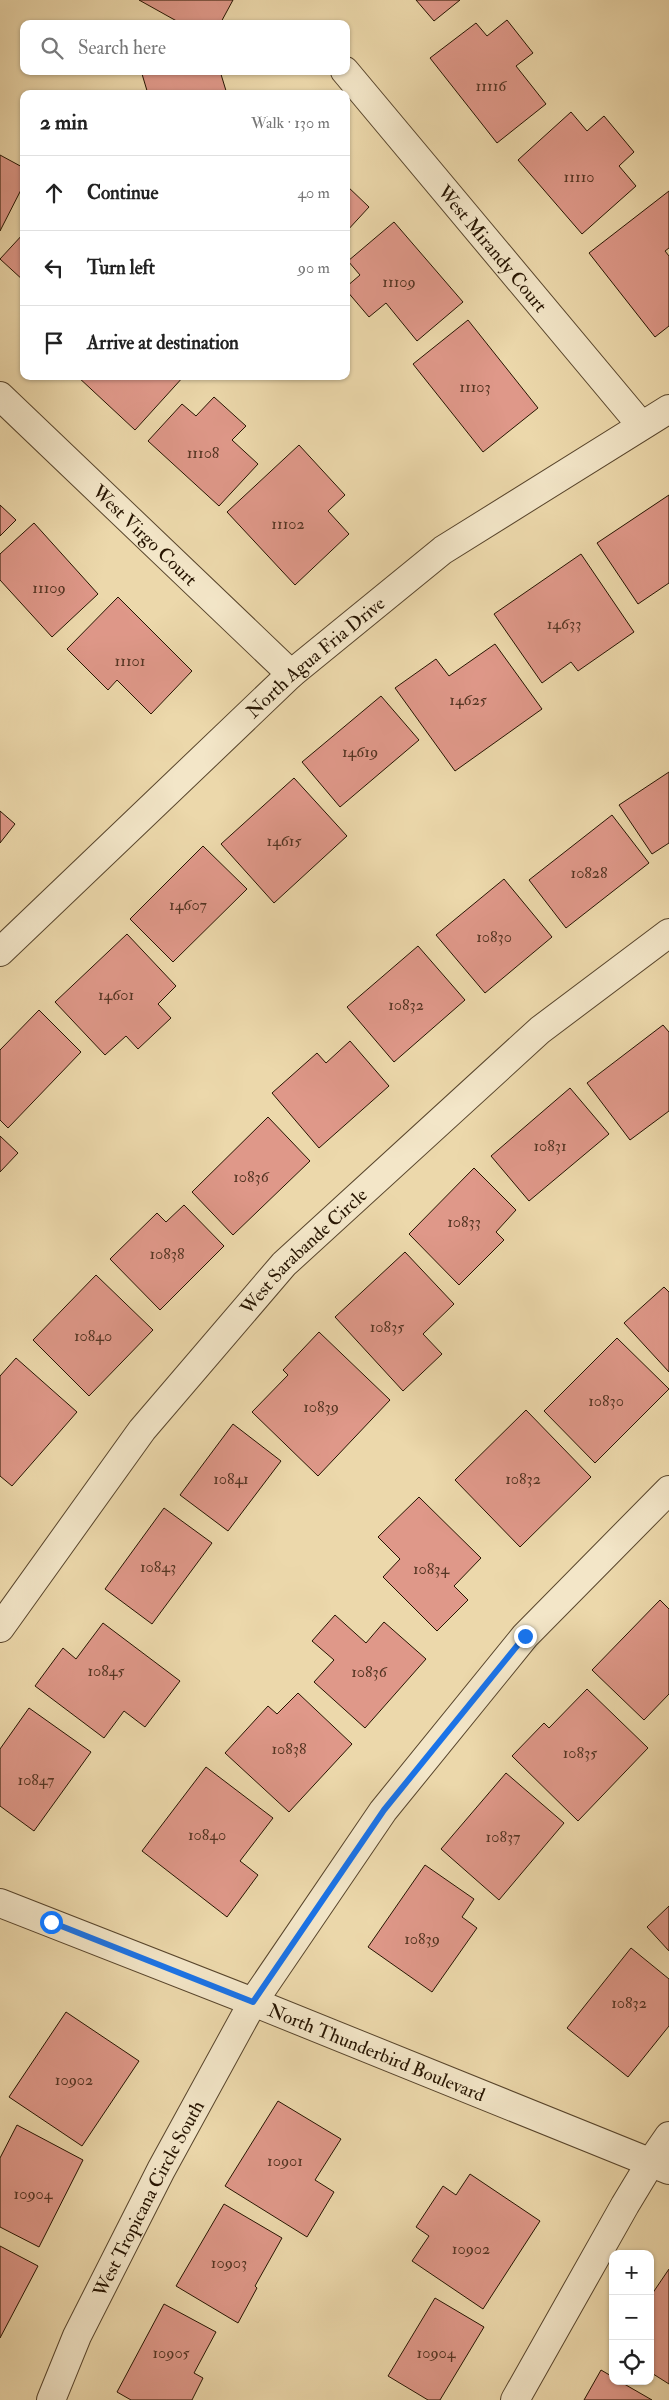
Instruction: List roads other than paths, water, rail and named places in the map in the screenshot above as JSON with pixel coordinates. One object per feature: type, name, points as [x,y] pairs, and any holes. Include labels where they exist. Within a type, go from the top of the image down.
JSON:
[{"type":"street","name":"West Mirandy Court","points":[[349,75],[641,425]]},
{"type":"street","name":"West Virgo Court","points":[[0,396],[291,674]]},
{"type":"street","name":"North Agua Fria Drive","points":[[0,952],[291,674],[442,550],[669,409]]},
{"type":"street","name":"West Sarabande Circle","points":[[0,1628],[142,1430],[284,1264],[540,1030],[669,933]]},
{"type":"street","name":"West Tropicana Circle South","points":[[51,2400],[77,2336],[161,2170],[253,2002],[384,1810],[518,1643],[669,1490]]},
{"type":"street","name":"North Thunderbird Boulevard","points":[[0,1903],[253,2002],[660,2166]]},
{"type":"street","points":[[514,2400],[660,2166],[669,2136]]}]
